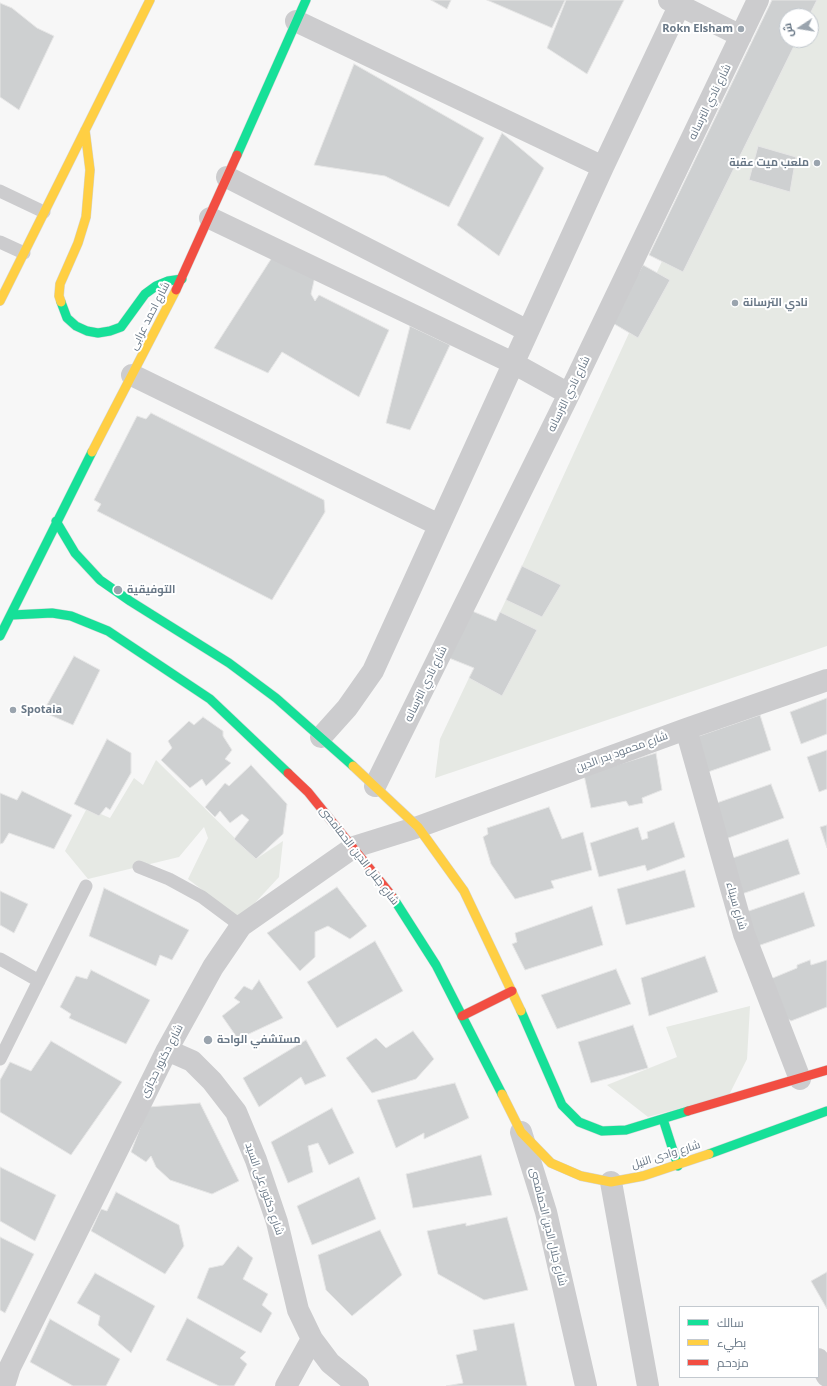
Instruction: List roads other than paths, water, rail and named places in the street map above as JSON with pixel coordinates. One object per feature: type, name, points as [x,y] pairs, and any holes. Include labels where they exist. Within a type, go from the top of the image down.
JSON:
[{"type":"main road","points":[[0,301],[150,0]]},
{"type":"main road","name":"شارع احمد عرابى","points":[[0,636],[12,615],[56,521],[182,279],[306,0]]},
{"type":"main road","points":[[85,130],[90,170],[86,217],[78,243],[60,284],[62,307],[68,318],[76,326],[87,331],[98,333],[110,331],[121,327],[136,305],[150,290],[168,281],[182,279]]},
{"type":"main road","points":[[56,521],[75,553],[100,580],[130,601],[229,663],[276,698],[321,736],[418,827],[464,891],[512,991],[562,1105],[579,1122],[602,1131],[626,1130],[827,1070]]},
{"type":"main road","name":"شارع جلال الدين الحمامصى","points":[[12,615],[52,613],[90,622],[108,631],[210,699],[308,792],[389,891],[436,965],[521,1132]]},
{"type":"main road","points":[[462,1016],[512,991]]},
{"type":"main road","name":"شارع وادى النيل","points":[[521,1132],[551,1163],[581,1176],[611,1182],[643,1176],[678,1166],[827,1111]]},
{"type":"main road","points":[[663,1119],[678,1166]]},
{"type":"street","name":"شارع نادي الترسانه","points":[[376,786],[569,394],[758,0]]},
{"type":"street","points":[[321,736],[347,708],[373,671],[677,2],[741,36]]},
{"type":"street","points":[[296,21],[603,167]]},
{"type":"street","points":[[227,177],[528,331]]},
{"type":"street","points":[[210,218],[513,363],[569,394]]},
{"type":"street","points":[[132,375],[439,525]]},
{"type":"street","name":"شارع محمود بدر الدين","points":[[418,827],[686,729],[827,680]]},
{"type":"street","name":"شارع سيناء","points":[[686,729],[744,934],[800,1079]]},
{"type":"street","name":"شارع دكتور حجازى","points":[[4,1386],[10,1367],[167,1050],[213,967],[241,926],[354,847],[418,827]]},
{"type":"street","name":"شارع دكتور على السيد","points":[[167,1050],[192,1061],[212,1081],[236,1112],[256,1160],[277,1222],[298,1310],[312,1339],[330,1363],[358,1386]]},
{"type":"street","name":"شارع جلال الدين الحمامصى","points":[[521,1132],[546,1212],[586,1386]]},
{"type":"street","points":[[611,1182],[648,1386]]},
{"type":"street","points":[[286,1386],[312,1339]]},
{"type":"street","points":[[819,1361],[827,1376]]},
{"type":"lane","points":[[0,191],[44,212]]},
{"type":"lane","points":[[0,242],[24,253]]},
{"type":"lane","points":[[139,867],[169,879],[202,897],[241,926]]},
{"type":"lane","points":[[0,1059],[86,886]]},
{"type":"lane","points":[[0,959],[39,981]]},
{"type":"place","name":"Rokn Elsham","points":[[741,29]]},
{"type":"place","name":"ملعب ميت عقبة","points":[[817,163]]},
{"type":"place","name":"نادي الترسانة","points":[[735,303]]},
{"type":"place","name":"التوفيقية","points":[[118,590]]},
{"type":"place","name":"Spotaia","points":[[13,710]]},
{"type":"place","name":"مستشفي الواحة","points":[[208,1040]]}]
